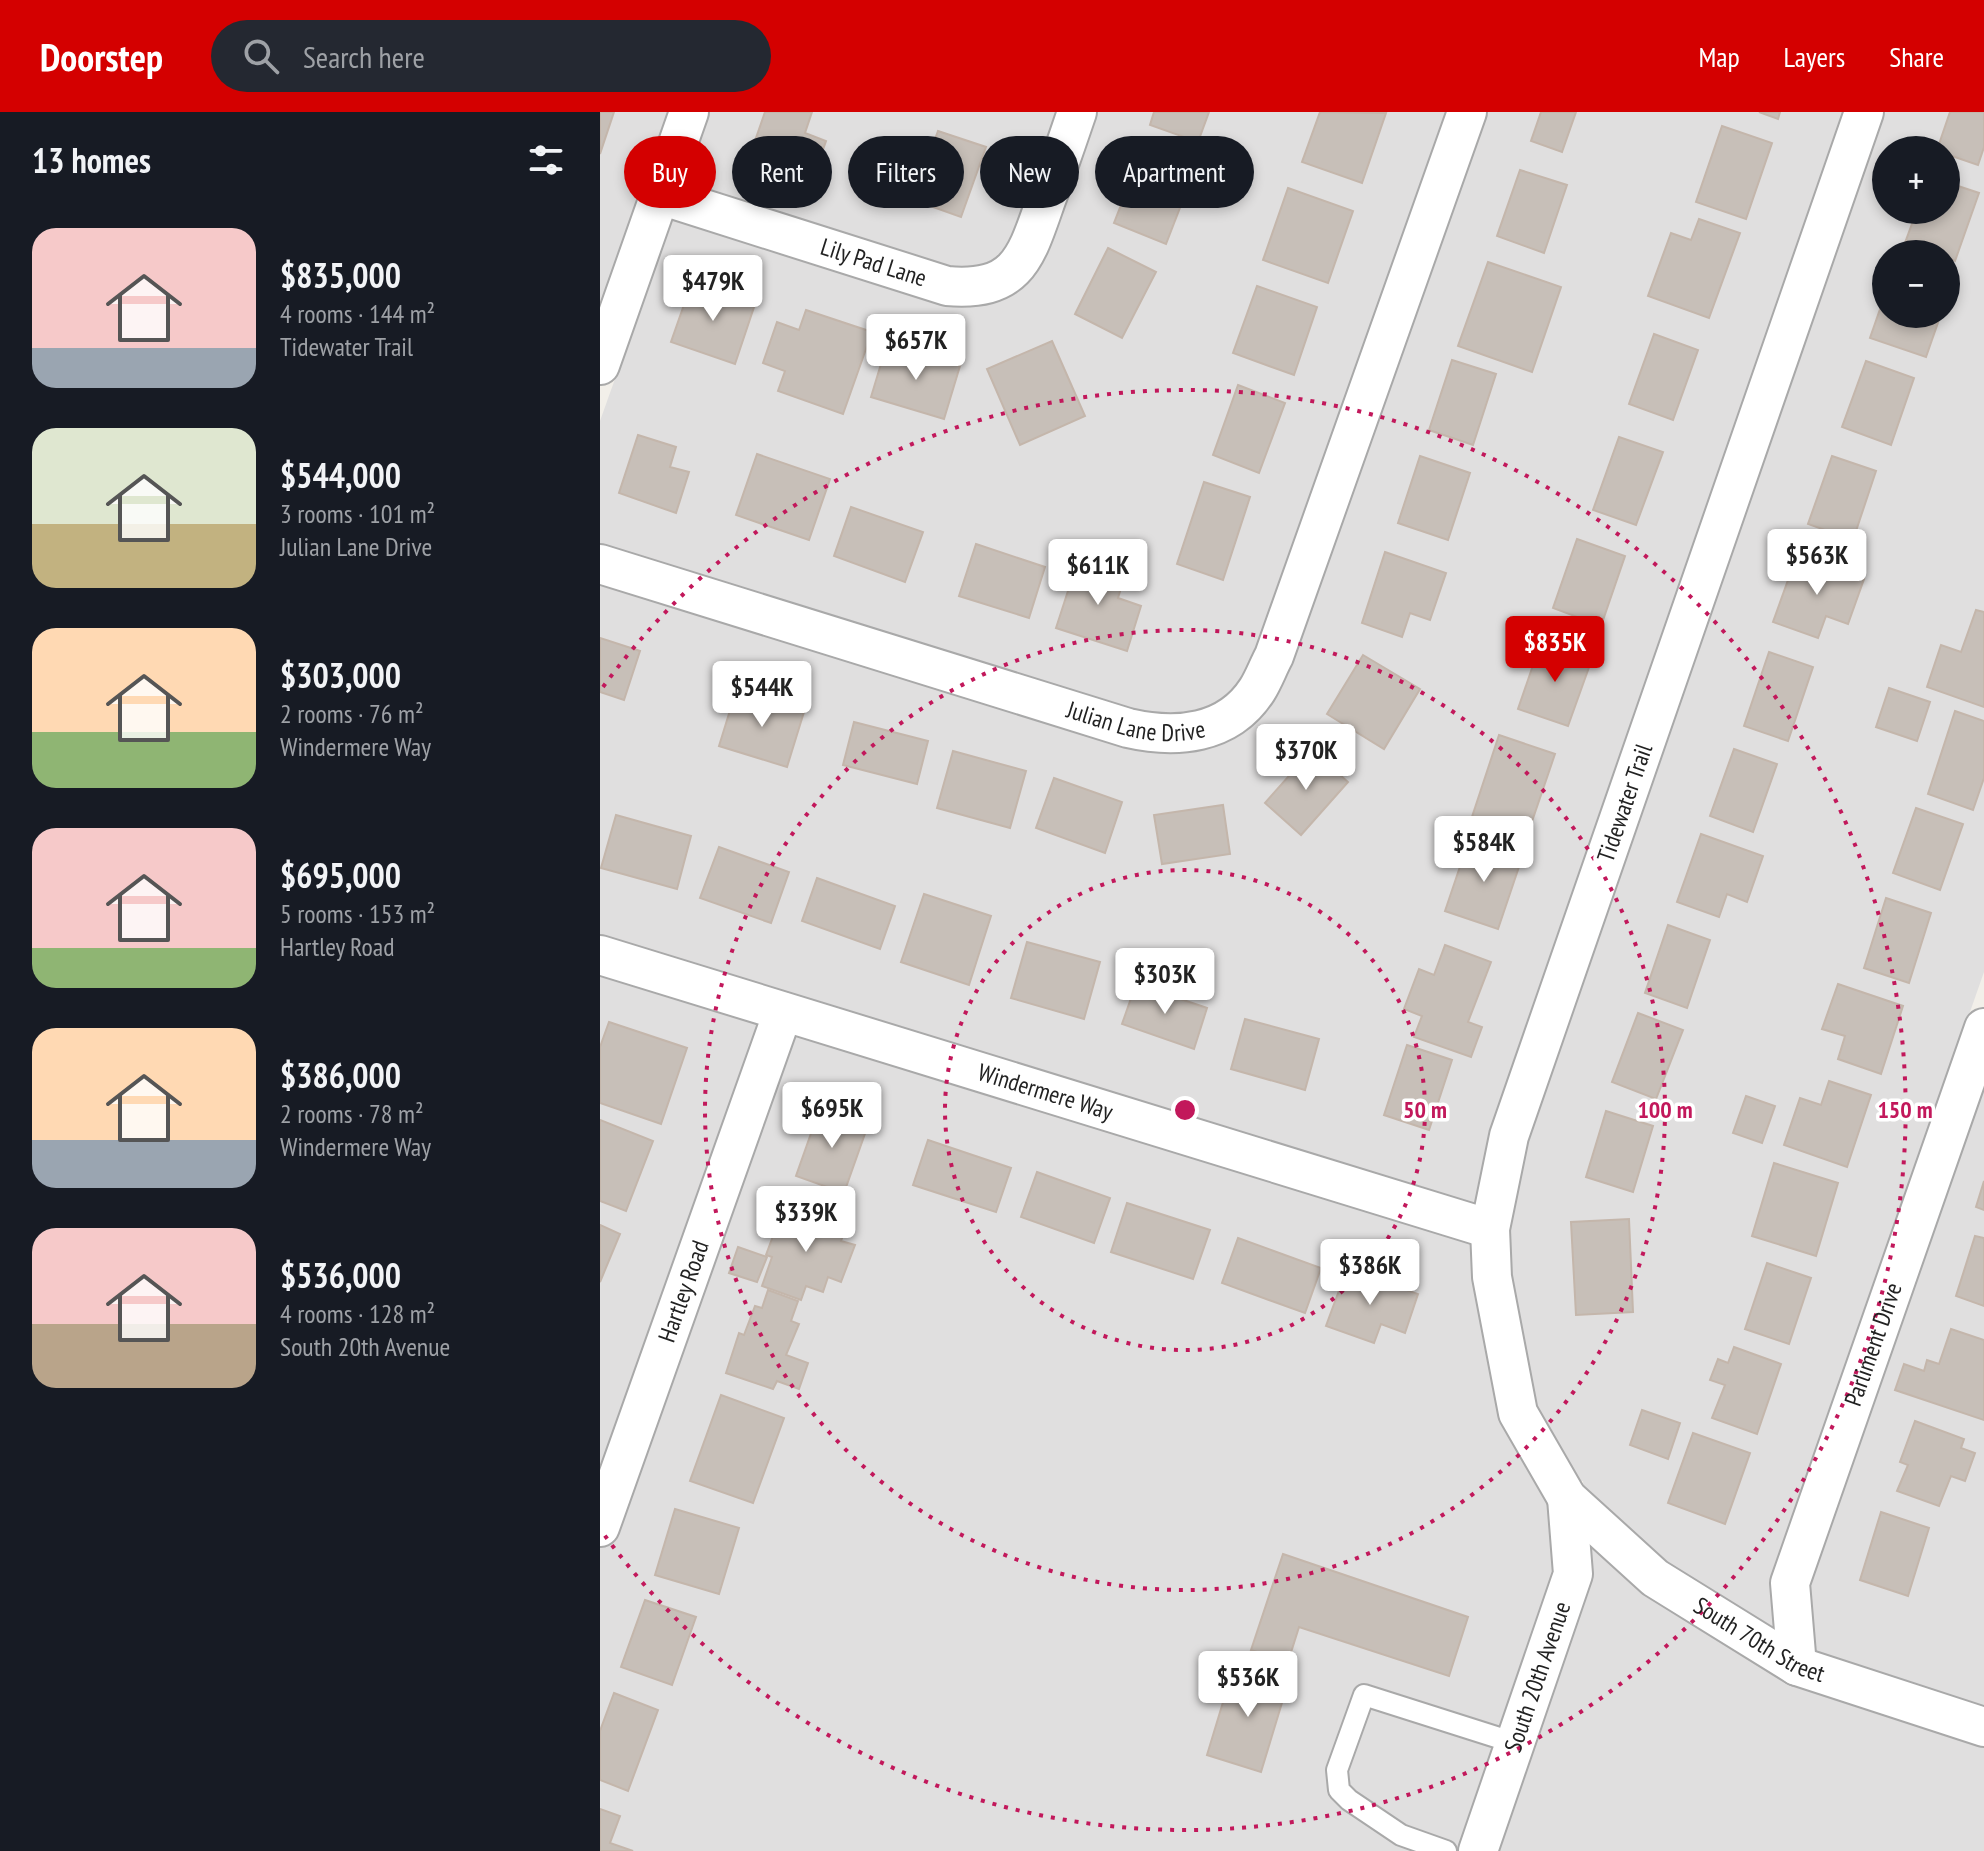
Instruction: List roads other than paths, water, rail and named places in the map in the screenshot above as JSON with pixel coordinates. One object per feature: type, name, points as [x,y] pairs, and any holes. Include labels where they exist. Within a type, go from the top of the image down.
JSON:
[{"type":"street","points":[[681,136],[689,112]]},
{"type":"street","name":"Lily Pad Lane","points":[[701,208],[947,286],[975,287],[1002,278],[1026,255],[1077,112]]},
{"type":"street","name":"Julian Lane Drive","points":[[600,564],[1128,728],[1149,733],[1186,734],[1227,720],[1242,709],[1257,689],[1274,656],[1467,112]]},
{"type":"street","name":"Tidewater Trail","points":[[1567,1498],[1518,1413],[1492,1277],[1490,1229],[1509,1136],[1864,112]]},
{"type":"street","points":[[600,365],[655,208]]},
{"type":"street","name":"Windermere Way","points":[[600,955],[1490,1229]]},
{"type":"street","name":"Hartley Road","points":[[600,1527],[783,1012]]},
{"type":"street","name":"Parliment Drive","points":[[1797,1666],[1790,1583],[1984,1028]]},
{"type":"street","name":"South 70th Street","points":[[1567,1498],[1655,1578],[1797,1666],[1984,1727]]},
{"type":"street","name":"South 20th Avenue","points":[[1478,1851],[1573,1574],[1567,1498]]},
{"type":"lane","points":[[1446,1851],[1401,1835],[1339,1790],[1337,1770],[1364,1695],[1515,1743]]}]
